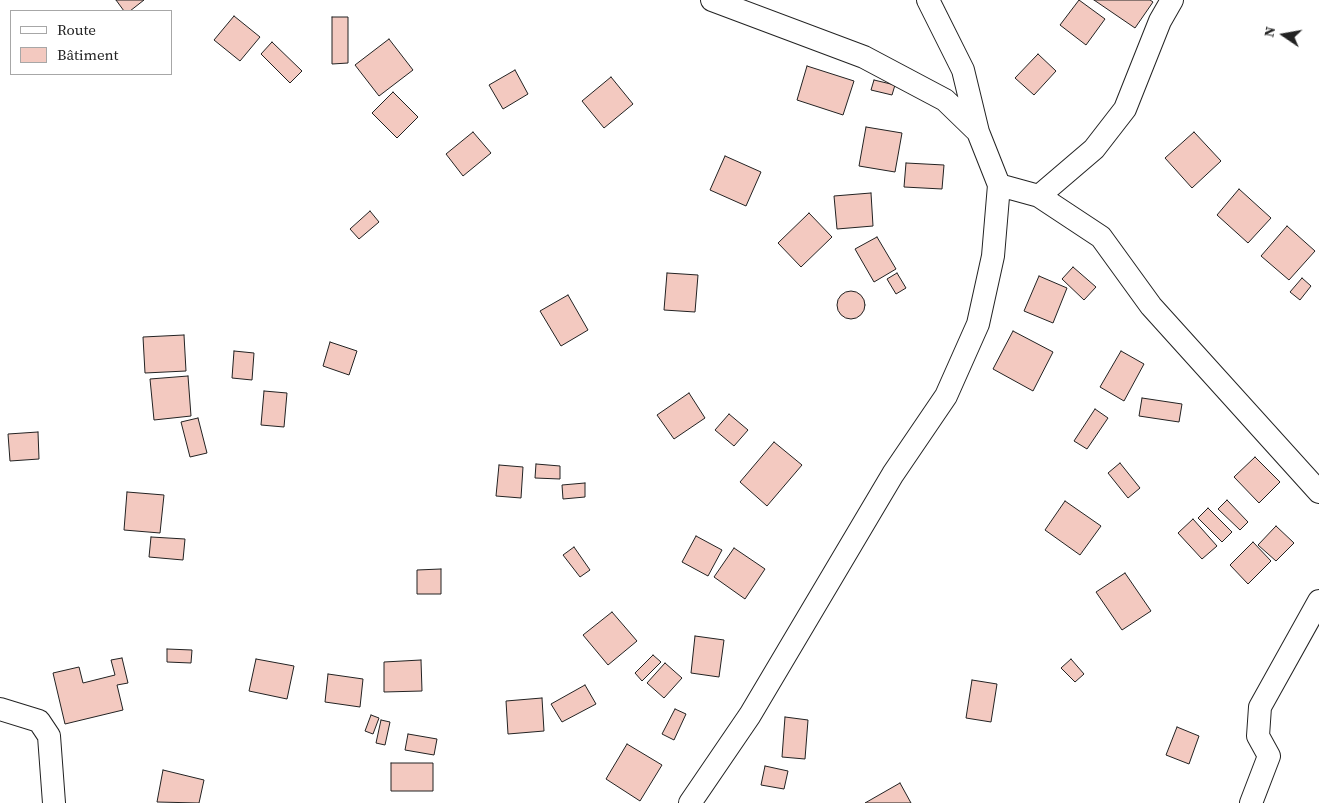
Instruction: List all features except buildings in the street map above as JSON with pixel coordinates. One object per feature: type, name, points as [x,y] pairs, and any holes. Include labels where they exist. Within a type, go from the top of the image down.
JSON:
[{"type":"street","points":[[712,0],[864,57],[945,100],[978,132]]},
{"type":"street","points":[[690,803],[750,715],[893,474],[946,396],[978,324],[993,256],[999,185],[978,132],[963,70],[928,0]]},
{"type":"street","points":[[1039,196],[1094,149],[1125,110],[1160,20],[1172,0]]},
{"type":"street","points":[[999,185],[1039,196],[1101,237],[1151,306],[1319,492]]},
{"type":"street","points":[[1251,803],[1269,756],[1258,736],[1260,707],[1319,601]]},
{"type":"street","points":[[0,709],[39,721],[49,736],[54,803]]}]
